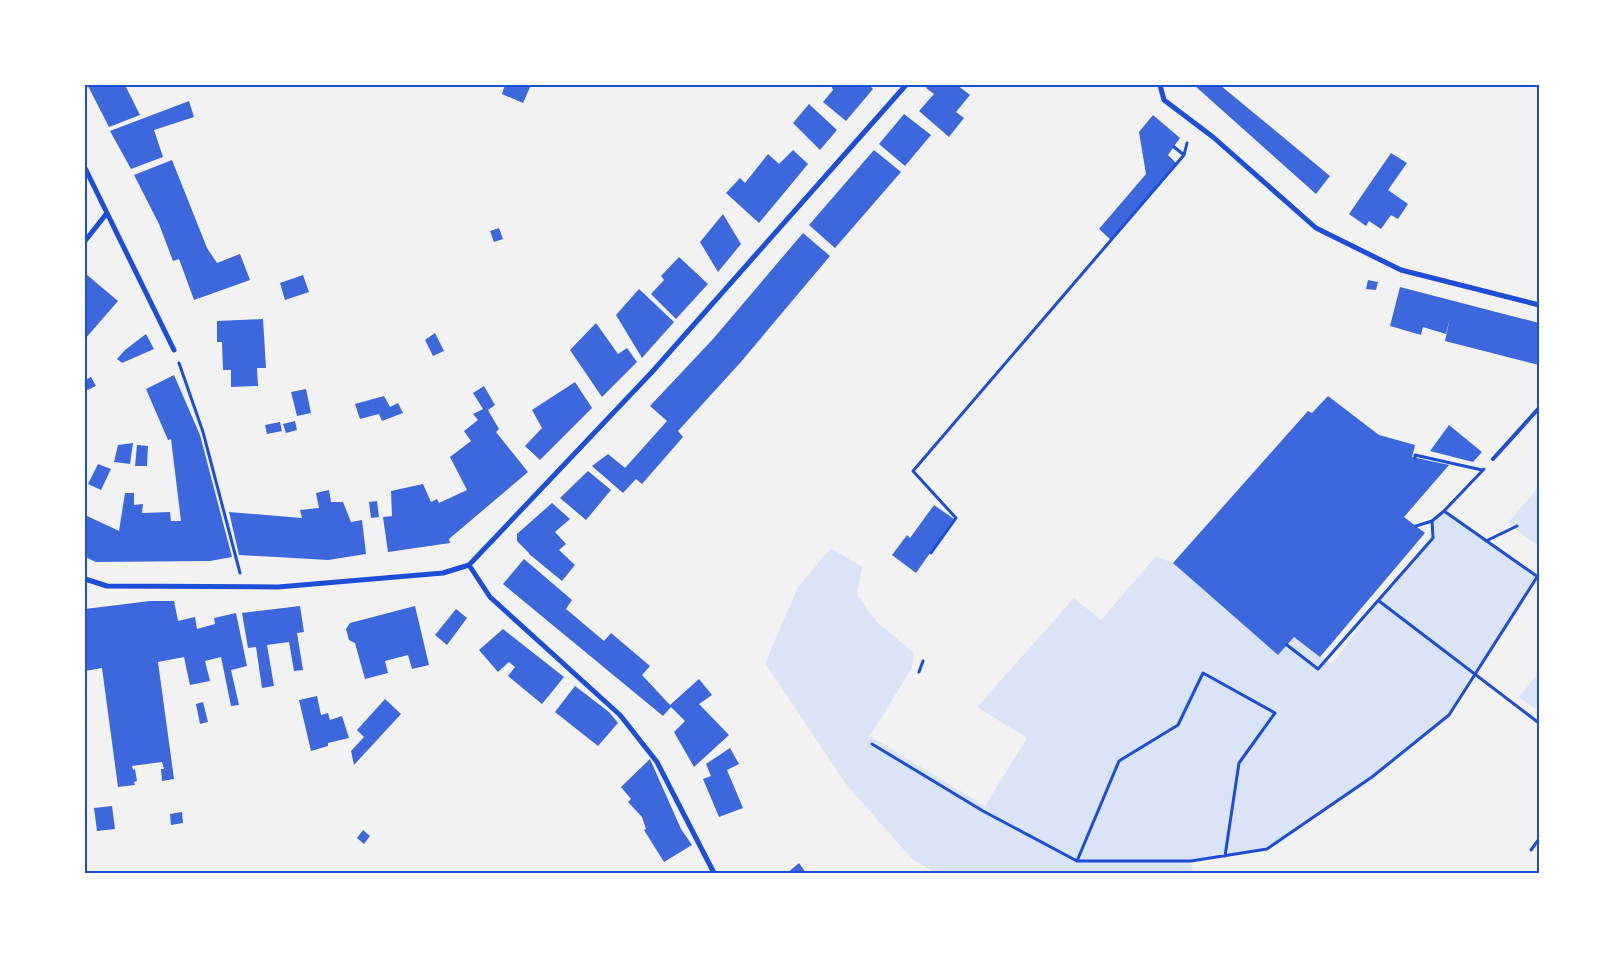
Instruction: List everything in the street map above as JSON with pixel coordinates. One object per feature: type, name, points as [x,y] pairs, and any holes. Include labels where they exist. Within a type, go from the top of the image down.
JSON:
[{"type":"street","points":[[85,579],[108,586],[278,587],[442,573],[470,565],[652,372],[906,85]]},
{"type":"street","points":[[1160,85],[1164,100],[1213,137],[1316,228],[1401,270],[1539,305]]},
{"type":"street","points":[[85,168],[174,350]]},
{"type":"street","points":[[85,241],[107,214]]},
{"type":"street","points":[[470,565],[490,597],[620,715],[651,754],[657,762],[714,873]]},
{"type":"lane","points":[[1493,459],[1539,408]]},
{"type":"path","points":[[931,552],[956,518],[913,471],[1184,155],[1187,143]]},
{"type":"path","points":[[1174,147],[1184,155]]},
{"type":"path","points":[[174,350],[203,432],[243,586]]},
{"type":"path","points":[[1415,458],[1415,455],[1483,470]]},
{"type":"path","points":[[1416,526],[1432,521],[1444,511],[1493,459]]},
{"type":"path","points":[[872,744],[983,811],[1077,861],[1191,861],[1267,849],[1372,777],[1449,715],[1539,576],[1444,511]]},
{"type":"path","points":[[1287,645],[1318,669],[1432,538],[1432,521]]},
{"type":"path","points":[[1486,541],[1517,526]]},
{"type":"path","points":[[1379,601],[1539,723]]},
{"type":"path","points":[[919,672],[923,661]]},
{"type":"path","points":[[1077,861],[1119,760],[1178,725],[1203,673],[1276,714],[1239,763],[1225,856]]},
{"type":"path","points":[[1530,850],[1539,839]]},
{"type":"shaded area","points":[[1539,486],[1539,547],[1508,523]]},
{"type":"shaded area","points":[[1444,511],[1538,577],[1475,675],[1471,673],[1449,715],[1372,777],[1267,849],[1191,861],[1193,873],[937,873],[913,860],[846,784],[765,663],[798,587],[831,548],[862,567],[857,595],[876,621],[914,653],[912,668],[870,736],[985,806],[1027,738],[977,707],[1074,598],[1101,620],[1156,556],[1173,563],[1278,655],[1294,637],[1332,664],[1379,601],[1432,538],[1432,521]]},
{"type":"shaded area","points":[[1539,672],[1539,712],[1519,697]]},
{"type":"building","points":[[125,85],[140,115],[109,127],[88,86]]},
{"type":"building","points":[[505,85],[531,85],[523,103],[502,94]]},
{"type":"building","points":[[831,85],[869,85],[873,89],[846,121],[823,102],[833,90]]},
{"type":"building","points":[[928,85],[957,85],[970,95],[956,112],[964,118],[949,137],[919,111],[934,94],[926,88]]},
{"type":"building","points":[[1194,85],[1220,85],[1330,176],[1316,194]]},
{"type":"building","points":[[189,101],[194,117],[154,130],[163,157],[131,169],[110,131]]},
{"type":"building","points":[[809,104],[837,130],[820,150],[793,123]]},
{"type":"building","points":[[904,114],[931,135],[905,166],[879,144]]},
{"type":"building","points":[[1153,115],[1180,138],[1168,155],[1176,163],[1111,240],[1099,229],[1146,174],[1139,132]]},
{"type":"building","points":[[793,150],[808,164],[759,223],[726,193],[740,178],[745,183],[768,154],[779,164]]},
{"type":"building","points":[[874,150],[901,172],[835,248],[809,225]]},
{"type":"building","points":[[1391,153],[1407,163],[1388,190],[1408,204],[1398,219],[1391,215],[1381,229],[1369,221],[1366,226],[1349,214]]},
{"type":"building","points":[[172,160],[207,248],[217,263],[240,254],[250,280],[194,300],[179,259],[173,261],[159,224],[134,175]]},
{"type":"building","points":[[723,214],[741,244],[718,272],[700,242]]},
{"type":"building","points":[[499,228],[503,239],[494,242],[490,231]]},
{"type":"building","points":[[803,233],[830,256],[740,363],[678,431],[683,437],[642,484],[636,479],[623,493],[592,466],[608,454],[625,468],[667,421],[650,406],[713,339]]},
{"type":"building","points":[[679,257],[708,284],[676,319],[651,294],[664,280],[661,276]]},
{"type":"building","points":[[86,274],[118,301],[85,339],[85,276]]},
{"type":"building","points":[[303,275],[309,292],[285,300],[280,283]]},
{"type":"building","points":[[1368,280],[1378,282],[1376,290],[1366,289]]},
{"type":"building","points":[[1400,287],[1539,323],[1539,365],[1445,341],[1450,318],[1446,334],[1423,327],[1421,335],[1390,326]]},
{"type":"building","points":[[639,289],[674,322],[642,358],[616,315]]},
{"type":"building","points":[[263,319],[266,368],[257,368],[258,386],[231,387],[231,370],[223,370],[222,342],[217,342],[217,321]]},
{"type":"building","points":[[596,323],[618,354],[627,348],[637,362],[602,397],[570,350]]},
{"type":"building","points":[[435,333],[444,351],[433,356],[425,340]]},
{"type":"building","points":[[146,334],[154,349],[122,363],[117,359],[125,350]]},
{"type":"building","points":[[174,375],[200,435],[232,557],[210,561],[96,562],[85,557],[85,515],[119,531],[125,493],[134,493],[134,505],[143,504],[142,513],[170,512],[171,521],[181,521],[171,439],[168,440],[146,389]]},
{"type":"building","points":[[91,377],[96,386],[85,391],[85,380]]},
{"type":"building","points":[[575,382],[592,408],[540,460],[525,446],[542,428],[532,410]]},
{"type":"building","points":[[484,386],[495,405],[488,410],[499,429],[496,432],[528,472],[449,539],[450,543],[388,552],[383,517],[392,516],[391,491],[423,484],[431,502],[437,499],[439,503],[467,490],[450,457],[471,441],[464,431],[478,420],[473,414],[483,409],[473,393]]},
{"type":"building","points":[[306,389],[311,413],[297,416],[291,392]]},
{"type":"building","points":[[384,396],[390,407],[398,403],[403,413],[382,421],[379,414],[360,419],[355,404]]},
{"type":"building","points":[[1328,396],[1379,435],[1415,445],[1412,457],[1449,465],[1404,517],[1425,533],[1320,657],[1294,637],[1278,655],[1173,563],[1308,411],[1312,413]]},
{"type":"building","points":[[295,421],[297,430],[286,433],[283,424]]},
{"type":"building","points":[[280,422],[282,431],[267,434],[265,425]]},
{"type":"building","points":[[1449,425],[1482,452],[1473,462],[1430,451]]},
{"type":"building","points":[[133,443],[130,464],[114,462],[118,445]]},
{"type":"building","points":[[137,445],[148,446],[147,466],[135,466]]},
{"type":"building","points":[[98,464],[111,469],[101,490],[88,484]]},
{"type":"building","points":[[588,471],[611,490],[586,520],[560,498]]},
{"type":"building","points":[[329,490],[331,502],[343,502],[351,522],[362,520],[366,554],[328,560],[239,555],[229,512],[302,518],[300,510],[319,508],[316,493]]},
{"type":"building","points":[[377,501],[379,517],[371,518],[369,502]]},
{"type":"building","points":[[552,503],[570,519],[555,532],[566,544],[559,550],[575,565],[562,581],[529,554],[517,541],[517,534]]},
{"type":"building","points":[[934,505],[954,519],[916,573],[892,555],[907,535],[910,538]]},
{"type":"building","points":[[524,559],[572,600],[566,609],[604,641],[611,633],[650,666],[642,675],[670,705],[699,679],[712,695],[699,704],[729,735],[694,767],[674,732],[685,721],[671,707],[663,716],[503,584]]},
{"type":"building","points":[[150,601],[174,601],[178,621],[195,617],[197,629],[215,624],[214,618],[236,613],[247,666],[231,670],[239,705],[231,706],[221,657],[205,661],[210,681],[190,685],[184,657],[158,662],[174,779],[162,781],[161,769],[164,769],[162,762],[132,766],[133,770],[135,769],[137,781],[134,782],[135,785],[118,787],[102,668],[85,671],[85,609]]},
{"type":"building","points":[[300,606],[304,632],[297,633],[303,670],[294,671],[289,642],[267,645],[274,686],[262,688],[256,647],[248,648],[242,613]]},
{"type":"building","points":[[415,606],[429,665],[412,669],[408,655],[385,661],[388,673],[365,679],[355,643],[349,640],[346,629],[350,623]]},
{"type":"building","points":[[456,609],[467,618],[447,645],[435,635]]},
{"type":"building","points":[[503,629],[564,677],[542,704],[508,676],[515,667],[509,662],[498,672],[479,650]]},
{"type":"building","points":[[575,686],[609,712],[618,723],[598,746],[555,712]]},
{"type":"building","points":[[317,696],[321,715],[328,713],[330,720],[342,716],[349,738],[328,743],[328,746],[311,751],[299,700]]},
{"type":"building","points":[[385,699],[401,714],[354,765],[351,751],[364,737],[357,730]]},
{"type":"building","points":[[203,702],[208,722],[200,724],[196,704]]},
{"type":"building","points":[[730,748],[739,764],[727,770],[743,808],[719,817],[703,779],[711,776],[706,764]]},
{"type":"building","points":[[650,759],[681,829],[692,845],[664,862],[644,830],[646,829],[642,817],[628,802],[631,799],[621,787]]},
{"type":"building","points":[[112,806],[115,829],[97,831],[94,808]]},
{"type":"building","points":[[182,812],[183,823],[171,825],[170,814]]},
{"type":"building","points":[[363,830],[370,836],[364,844],[357,838]]},
{"type":"building","points":[[799,863],[806,873],[787,873]]}]
